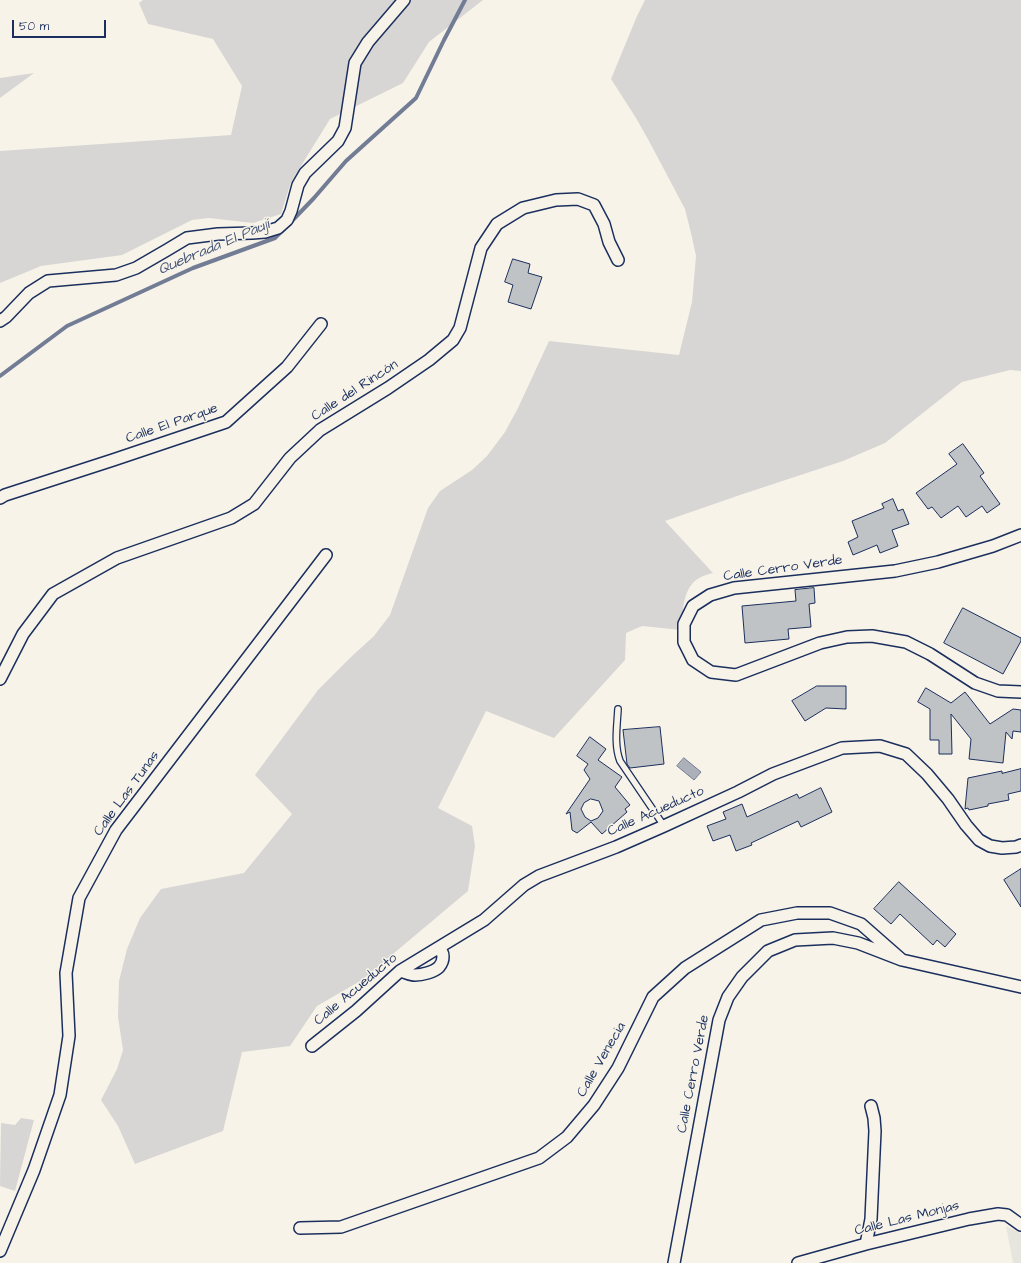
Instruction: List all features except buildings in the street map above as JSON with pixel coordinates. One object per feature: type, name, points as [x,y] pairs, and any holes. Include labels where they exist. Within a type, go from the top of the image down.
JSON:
[{"type":"street","points":[[0,321],[29,294],[48,281],[116,275],[136,268],[187,238],[218,234],[265,232],[278,228],[286,220],[291,211],[298,185],[305,173],[338,141],[345,128],[355,64],[368,42],[404,0]]},
{"type":"street","name":"Calle del Rincón","points":[[0,679],[23,634],[52,594],[117,558],[231,518],[254,504],[290,458],[320,430],[388,388],[429,360],[454,340],[460,328],[481,248],[497,224],[523,208],[556,200],[578,199],[594,205],[604,224],[609,242],[618,260]]},
{"type":"street","name":"Calle El Parque","points":[[0,498],[5,495],[226,422],[287,367],[321,324]]},
{"type":"street","name":"Calle Cerro Verde","points":[[1021,536],[938,562],[895,571],[734,588],[710,595],[693,606],[684,624],[684,642],[693,660],[711,672],[736,675],[820,643],[847,637],[872,636],[906,642],[930,654],[975,683],[998,691],[1021,692]]},
{"type":"street","name":"Calle Las Tunas","points":[[0,1251],[34,1170],[60,1095],[69,1036],[66,973],[79,898],[116,830],[326,555]]},
{"type":"street","name":"Calle Acueducto","points":[[312,1046],[356,1011],[400,971],[484,920],[524,885],[539,876],[616,847],[738,792],[773,774],[842,748],[880,746],[906,754],[927,774],[979,840],[990,846],[1002,848],[1021,845]]},
{"type":"street","name":"Calle Venecia","points":[[300,1228],[341,1227],[539,1158],[567,1137],[594,1105],[618,1068],[654,997],[685,968],[761,920],[797,913],[830,913],[861,924],[902,960]]},
{"type":"street","name":"Calle Cerro Verde","points":[[674,1263],[719,1020],[728,996],[742,977],[768,951],[795,940],[833,938],[858,943],[902,960],[1021,987]]},
{"type":"street","points":[[400,971],[415,975],[429,972],[438,967],[443,960],[443,954],[441,949],[438,948]]},
{"type":"street","points":[[866,1244],[870,1219],[875,1131],[871,1106]]},
{"type":"street","name":"Calle Las Monjas","points":[[798,1263],[866,1244],[969,1219],[998,1214],[1007,1215],[1021,1226]]},
{"type":"lane","points":[[618,710],[616,743],[620,761],[664,826]]},
{"type":"shaded area","points":[[143,0],[483,0],[429,42],[403,83],[330,119],[291,182],[281,214],[253,223],[209,218],[192,220],[122,255],[41,266],[0,283],[0,151],[231,135],[242,86],[213,39],[148,24],[139,3]]},
{"type":"shaded area","points":[[645,0],[1021,0],[1021,371],[1010,370],[962,382],[885,443],[843,461],[665,521],[713,573],[701,577],[690,587],[683,608],[681,630],[642,626],[626,633],[625,660],[554,738],[486,711],[438,808],[472,826],[475,846],[468,891],[362,980],[317,1006],[290,1046],[242,1052],[223,1131],[135,1164],[118,1126],[101,1100],[117,1069],[123,1050],[118,1017],[119,981],[127,949],[140,918],[161,889],[244,873],[292,814],[255,775],[318,690],[374,636],[390,615],[428,508],[440,491],[472,470],[487,456],[505,432],[518,408],[549,341],[679,355],[692,302],[696,256],[691,233],[685,209],[636,118],[611,79]]},
{"type":"shaded area","points":[[34,73],[0,98],[0,78]]},
{"type":"shaded area","points":[[684,758],[701,772],[694,780],[677,766]]},
{"type":"shaded area","points":[[21,1118],[34,1120],[15,1191],[0,1186],[1,1123],[15,1125]]},
{"type":"shaded area","points":[[1006,1226],[1021,1233],[1021,1263],[1013,1263]]},
{"type":"waterway","name":"Quebrada El Paují","points":[[290,223],[346,161],[416,98],[465,0]]},
{"type":"waterway","name":"Quebrada El Paují","points":[[0,376],[67,326],[193,268],[275,238],[284,229]]}]
